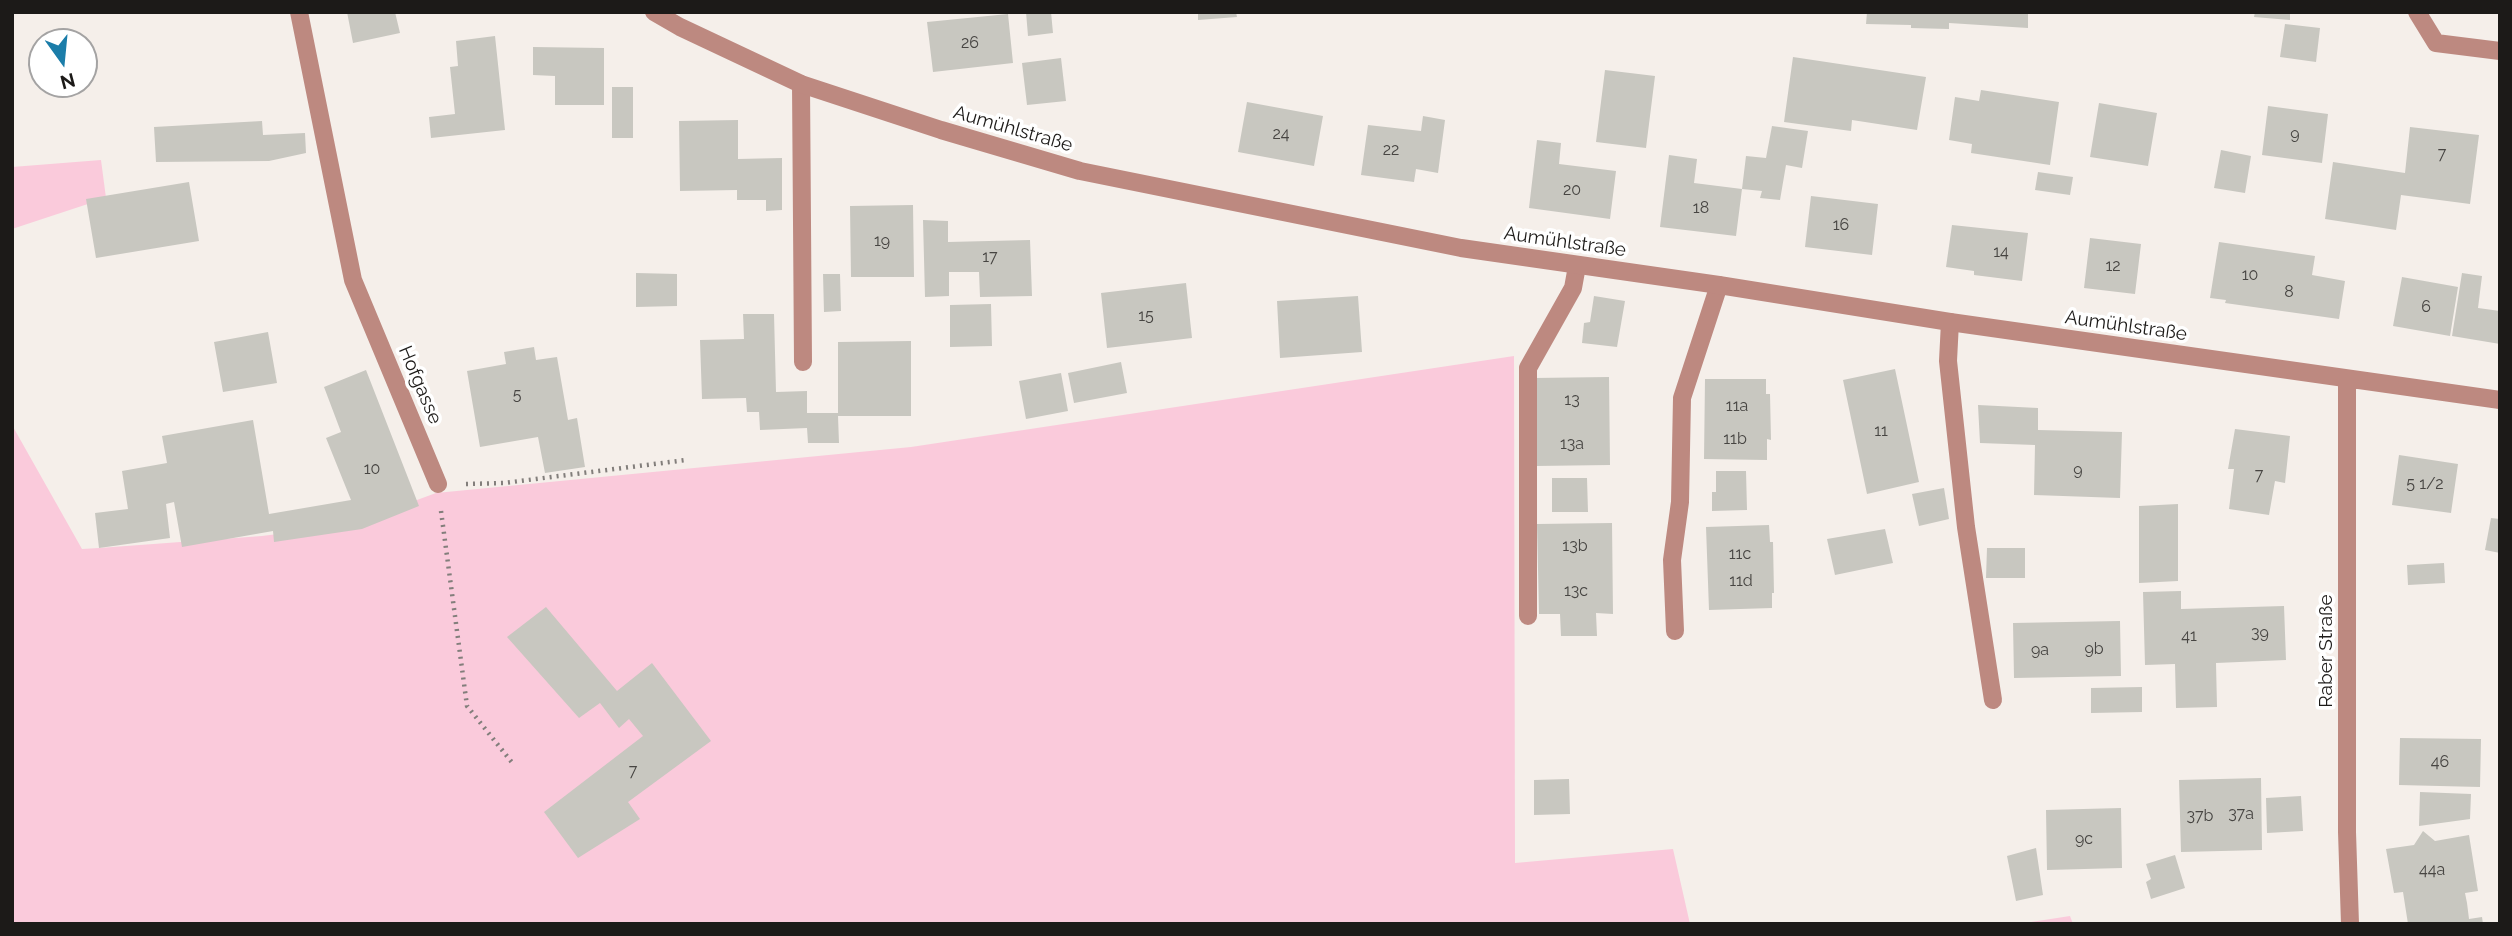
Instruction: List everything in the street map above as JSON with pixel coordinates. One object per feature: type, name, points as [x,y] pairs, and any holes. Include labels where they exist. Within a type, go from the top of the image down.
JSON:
[{"type":"street","name":"Hofgasse","points":[[299,12],[352,280],[438,484]]},
{"type":"street","name":"Aumühlstraße","points":[[654,12],[680,27],[801,83],[940,130],[1080,171],[1461,248],[1950,322],[2500,400]]},
{"type":"street","points":[[2417,12],[2436,43],[2500,51]]},
{"type":"street","points":[[801,83],[803,362]]},
{"type":"street","points":[[1528,616],[1528,368],[1573,288],[1577,266]]},
{"type":"street","points":[[1675,631],[1672,559],[1680,502],[1682,398],[1719,285]]},
{"type":"street","points":[[1950,322],[1948,361],[1965,513],[1993,700]]},
{"type":"street","name":"Raber Straße","points":[[2347,379],[2347,832],[2350,924]]},
{"type":"path","points":[[514,765],[467,706],[438,484],[504,483],[686,460]]},
{"type":"shaded area","points":[[101,160],[106,198],[12,229],[12,167]]},
{"type":"shaded area","points":[[1514,356],[1515,863],[1673,849],[1690,924],[12,924],[12,425],[82,549],[262,536],[349,525],[436,493],[911,447]]},
{"type":"shaded area","points":[[2070,916],[2073,924],[2018,924]]},
{"type":"building","points":[[347,12],[395,12],[400,33],[353,43]]},
{"type":"building","points":[[1026,12],[1051,12],[1053,33],[1028,36]]},
{"type":"building","points":[[1198,12],[1236,12],[1237,17],[1198,20]]},
{"type":"building","points":[[1867,12],[2028,12],[2028,28],[1949,23],[1949,29],[1866,24]]},
{"type":"building","points":[[2255,12],[2290,12],[2290,20],[2254,17]]},
{"type":"building","points":[[1008,14],[1013,63],[933,72],[927,22]]},
{"type":"building","points":[[2285,24],[2320,28],[2316,62],[2280,57]]},
{"type":"building","points":[[495,36],[505,130],[431,138],[429,117],[455,114],[450,67],[458,66],[456,41]]},
{"type":"building","points":[[533,47],[604,48],[604,105],[555,105],[555,76],[533,75]]},
{"type":"building","points":[[1793,57],[1926,77],[1917,130],[1852,120],[1851,131],[1784,122]]},
{"type":"building","points":[[1061,58],[1066,101],[1027,105],[1022,63]]},
{"type":"building","points":[[1605,70],[1655,76],[1646,148],[1596,142]]},
{"type":"building","points":[[612,87],[633,87],[633,138],[612,138]]},
{"type":"building","points":[[1981,90],[2059,102],[2050,165],[1971,153],[1972,144],[1949,140],[1955,97],[1979,101]]},
{"type":"building","points":[[1247,102],[1323,116],[1314,166],[1238,152]]},
{"type":"building","points":[[2099,103],[2157,113],[2148,166],[2090,157]]},
{"type":"building","points":[[2268,106],[2328,114],[2322,163],[2262,155]]},
{"type":"building","points":[[1423,116],[1445,120],[1438,173],[1416,169],[1414,182],[1361,175],[1368,125],[1421,131]]},
{"type":"building","points":[[738,120],[738,159],[782,158],[782,210],[766,211],[766,200],[737,200],[737,190],[680,191],[679,121]]},
{"type":"building","points":[[262,121],[263,135],[305,133],[306,153],[269,161],[156,162],[154,127]]},
{"type":"building","points":[[1772,126],[1808,131],[1802,168],[1786,165],[1780,200],[1760,198],[1762,191],[1742,189],[1746,156],[1766,158]]},
{"type":"building","points":[[2410,127],[2479,135],[2470,204],[2401,195],[2396,230],[2325,219],[2333,162],[2405,173]]},
{"type":"building","points":[[1537,140],[1561,143],[1559,164],[1616,171],[1610,219],[1529,208]]},
{"type":"building","points":[[2221,150],[2251,156],[2245,193],[2214,188]]},
{"type":"building","points":[[1669,155],[1697,159],[1694,183],[1742,189],[1736,236],[1660,227]]},
{"type":"building","points":[[2038,172],[2073,177],[2070,195],[2035,190]]},
{"type":"building","points":[[189,182],[199,241],[96,258],[86,199]]},
{"type":"building","points":[[1811,196],[1878,204],[1872,255],[1805,247]]},
{"type":"building","points":[[913,205],[914,277],[851,277],[850,206]]},
{"type":"building","points":[[923,220],[948,221],[948,242],[1030,240],[1032,296],[980,297],[979,272],[949,272],[949,296],[925,297]]},
{"type":"building","points":[[1952,225],[2028,233],[2022,281],[1974,275],[1974,271],[1946,267]]},
{"type":"building","points":[[2090,238],[2141,244],[2135,294],[2084,288]]},
{"type":"building","points":[[2219,242],[2315,256],[2312,275],[2345,281],[2339,319],[2225,303],[2226,300],[2210,298]]},
{"type":"building","points":[[636,273],[677,274],[677,306],[636,307]]},
{"type":"building","points":[[2462,273],[2482,276],[2478,308],[2500,311],[2500,344],[2452,336]]},
{"type":"building","points":[[823,274],[840,274],[841,311],[824,312]]},
{"type":"building","points":[[2402,277],[2458,287],[2450,336],[2393,326]]},
{"type":"building","points":[[1186,283],[1192,338],[1107,348],[1101,293]]},
{"type":"building","points":[[1358,296],[1362,352],[1280,358],[1277,301]]},
{"type":"building","points":[[1594,296],[1625,301],[1617,347],[1582,343],[1584,323],[1590,322]]},
{"type":"building","points":[[991,304],[992,346],[950,347],[950,305]]},
{"type":"building","points":[[743,314],[774,314],[776,392],[807,391],[807,413],[838,413],[838,342],[911,341],[911,416],[838,416],[839,443],[808,443],[807,428],[760,430],[759,412],[747,412],[746,398],[702,399],[700,340],[744,339]]},
{"type":"building","points":[[268,332],[277,383],[223,392],[214,342]]},
{"type":"building","points":[[534,347],[536,360],[557,357],[568,420],[577,418],[585,467],[545,473],[538,437],[480,447],[467,371],[506,364],[504,352]]},
{"type":"building","points":[[1121,362],[1127,393],[1074,403],[1068,373]]},
{"type":"building","points":[[1895,369],[1919,482],[1867,494],[1843,380]]},
{"type":"building","points":[[366,370],[419,506],[362,529],[274,542],[273,531],[182,547],[174,502],[166,504],[170,538],[99,548],[95,513],[128,509],[122,471],[167,463],[162,436],[253,420],[269,514],[351,500],[326,438],[341,432],[324,387]]},
{"type":"building","points":[[1061,373],[1068,411],[1026,419],[1019,381]]},
{"type":"building","points":[[1609,377],[1610,465],[1535,466],[1534,378]]},
{"type":"building","points":[[1705,379],[1766,379],[1766,394],[1770,394],[1771,440],[1767,439],[1767,460],[1704,459]]},
{"type":"building","points":[[1978,405],[2038,408],[2038,430],[2122,432],[2120,498],[2034,495],[2035,445],[1980,443]]},
{"type":"building","points":[[2235,429],[2290,436],[2285,483],[2275,481],[2269,515],[2229,509],[2234,469],[2228,469]]},
{"type":"building","points":[[2399,455],[2458,464],[2451,513],[2392,505]]},
{"type":"building","points":[[1716,471],[1746,471],[1747,510],[1712,511]]},
{"type":"building","points":[[1552,478],[1587,478],[1588,512],[1552,512]]},
{"type":"building","points":[[1944,488],[1949,519],[1919,526],[1912,494]]},
{"type":"building","points":[[2178,504],[2178,581],[2139,583],[2139,506]]},
{"type":"building","points":[[2491,518],[2500,519],[2500,553],[2485,550]]},
{"type":"building","points":[[1612,523],[1613,614],[1596,613],[1597,636],[1561,636],[1560,614],[1539,614],[1537,524]]},
{"type":"building","points":[[1769,525],[1770,542],[1773,542],[1772,608],[1709,610],[1706,527]]},
{"type":"building","points":[[1885,529],[1893,563],[1835,575],[1827,539]]},
{"type":"building","points":[[1987,548],[2025,548],[2025,578],[1986,578]]},
{"type":"building","points":[[2444,563],[2445,583],[2408,585],[2407,565]]},
{"type":"building","points":[[2181,591],[2181,609],[2284,606],[2286,660],[2216,663],[2217,707],[2176,708],[2175,664],[2145,665],[2143,592]]},
{"type":"building","points":[[546,607],[617,691],[652,663],[711,741],[628,802],[640,819],[578,858],[544,812],[643,736],[629,719],[619,728],[600,703],[579,718],[507,637]]},
{"type":"building","points":[[2120,621],[2121,676],[2014,678],[2013,623]]},
{"type":"building","points":[[2142,687],[2142,712],[2091,713],[2091,688]]},
{"type":"building","points":[[2400,738],[2481,739],[2480,787],[2399,785]]},
{"type":"building","points":[[2261,778],[2262,850],[2181,852],[2179,780]]},
{"type":"building","points":[[1569,779],[1570,814],[1534,815],[1534,780]]},
{"type":"building","points":[[2420,792],[2471,794],[2470,819],[2419,826]]},
{"type":"building","points":[[2301,796],[2303,831],[2267,833],[2266,798]]},
{"type":"building","points":[[2121,808],[2122,868],[2047,870],[2046,810]]},
{"type":"building","points":[[2423,831],[2435,841],[2469,835],[2478,891],[2465,893],[2469,919],[2482,917],[2483,924],[2408,924],[2403,892],[2394,893],[2386,849],[2414,845]]},
{"type":"building","points":[[2036,848],[2043,895],[2016,901],[2007,856]]},
{"type":"building","points":[[2175,855],[2185,888],[2151,899],[2146,882],[2151,879],[2146,864]]}]
